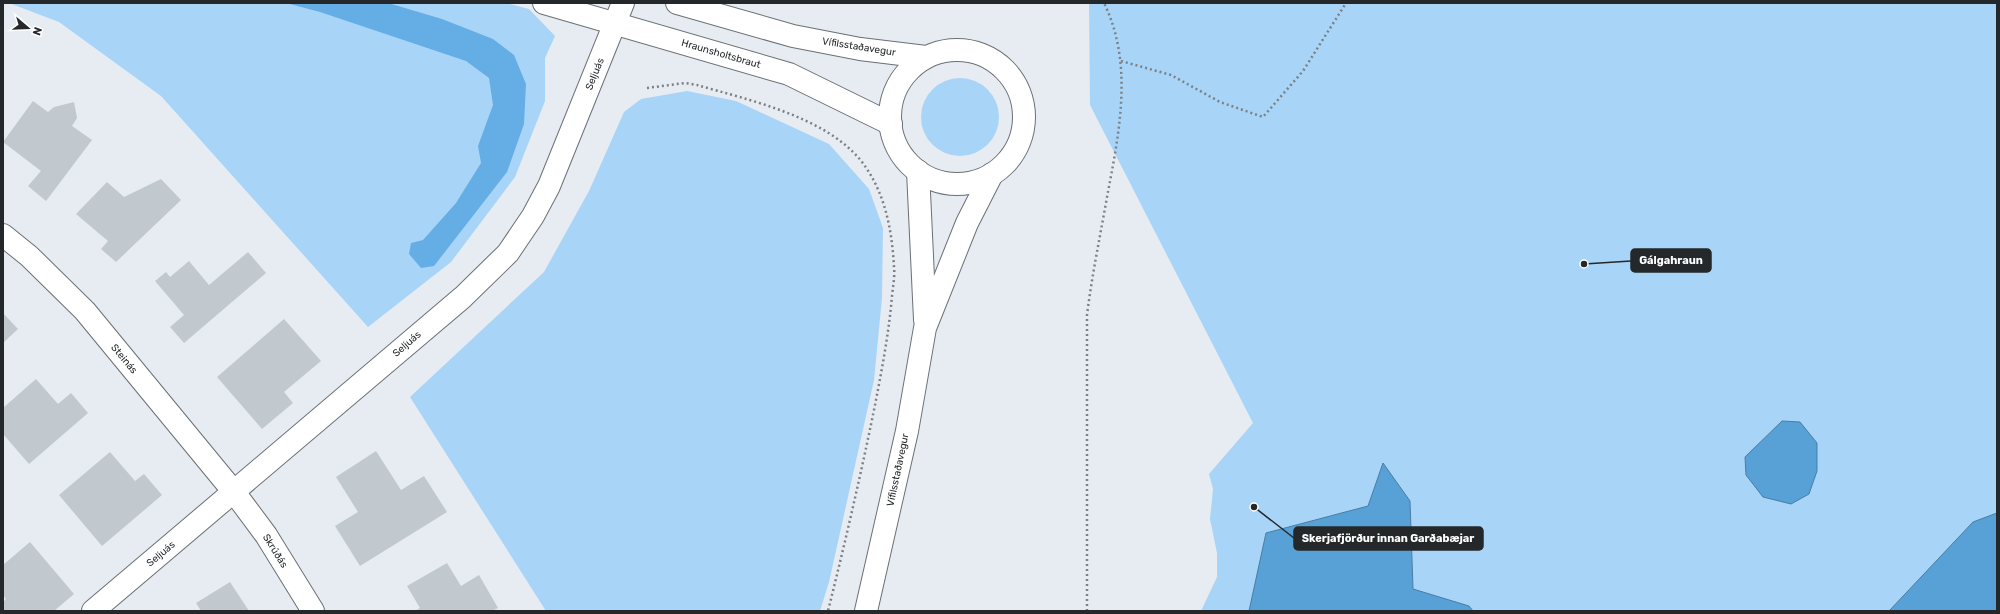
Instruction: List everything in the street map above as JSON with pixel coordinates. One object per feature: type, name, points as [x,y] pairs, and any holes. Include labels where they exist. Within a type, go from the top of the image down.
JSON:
[{"type":"street","name":"Hraunsholtsbraut","points":[[544,3],[789,74],[891,124]]},
{"type":"street","name":"Seljuás","points":[[94,611],[463,297],[508,253],[533,216],[549,186],[623,3]]},
{"type":"street","name":"Vífilsstaðavegur","points":[[677,3],[793,36],[860,49],[926,57]]},
{"type":"street","name":"Vífilsstaðavegur","points":[[969,50],[983,54],[1007,71],[1016,84],[1023,104],[1024,126],[1020,141],[1013,154],[1004,165],[992,174],[978,181],[954,183],[932,179],[918,171],[904,158],[895,142],[891,124],[890,108],[894,92],[902,78],[912,66],[926,57],[947,51],[969,50]]},
{"type":"street","name":"Vífilsstaðavegur","points":[[918,171],[925,328]]},
{"type":"street","name":"Vífilsstaðavegur","points":[[866,611],[907,431],[925,328],[967,224],[992,174]]},
{"type":"street","name":"Steinás","points":[[3,235],[29,256],[85,311],[234,492]]},
{"type":"street","name":"Skrúðás","points":[[234,492],[266,535],[313,611]]},
{"type":"path","points":[[1086,611],[1087,315],[1092,274],[1114,162],[1121,113],[1121,61],[1112,19],[1104,3]]},
{"type":"path","points":[[1121,61],[1171,75],[1220,102],[1263,117],[1303,71],[1346,3]]},
{"type":"path","points":[[647,88],[685,83],[697,85],[788,114],[818,127],[841,142],[862,162],[876,185],[884,207],[891,237],[894,268],[891,311],[882,374],[828,611]]},
{"type":"shaded area","points":[[9,3],[506,3],[529,9],[555,36],[545,58],[545,101],[515,177],[451,262],[368,327],[161,96],[59,22]]},
{"type":"shaded area","points":[[286,3],[388,3],[442,19],[493,39],[514,55],[526,84],[524,124],[507,172],[434,266],[421,268],[409,254],[411,243],[423,240],[456,203],[481,163],[478,146],[493,105],[489,78],[466,61],[320,12]]},
{"type":"shaded area","points":[[1089,3],[1997,3],[1997,611],[1201,611],[1217,577],[1217,553],[1210,519],[1213,489],[1209,474],[1253,423],[1090,105]]},
{"type":"shaded area","points":[[952,78],[968,78],[982,84],[993,95],[999,109],[999,125],[993,139],[982,150],[968,156],[952,156],[938,150],[927,139],[921,125],[921,109],[927,95],[938,84]]},
{"type":"shaded area","points":[[687,91],[736,101],[829,144],[869,189],[883,228],[882,298],[874,380],[829,582],[820,611],[546,611],[410,397],[544,272],[589,191],[624,112],[641,99]]},
{"type":"shaded area","points":[[1782,421],[1800,422],[1817,443],[1817,471],[1809,494],[1791,504],[1763,497],[1746,475],[1745,457]]},
{"type":"shaded area","points":[[1383,463],[1410,501],[1413,589],[1469,606],[1473,611],[1249,611],[1266,533],[1368,506]]},
{"type":"shaded area","points":[[1997,513],[1997,611],[1889,611],[1973,522]]},
{"type":"building","points":[[33,101],[48,112],[54,107],[74,102],[77,118],[72,126],[92,140],[46,201],[28,186],[41,171],[3,142]]},
{"type":"building","points":[[161,179],[181,200],[116,262],[101,249],[108,241],[76,214],[107,182],[124,197]]},
{"type":"building","points":[[248,252],[266,273],[184,343],[170,327],[184,315],[155,281],[166,272],[170,277],[189,261],[209,285]]},
{"type":"building","points":[[3,313],[18,329],[3,343]]},
{"type":"building","points":[[284,319],[321,361],[284,392],[293,403],[262,429],[217,377]]},
{"type":"building","points":[[36,379],[58,404],[71,393],[88,413],[29,464],[3,434],[3,408]]},
{"type":"building","points":[[376,451],[401,490],[424,476],[447,512],[360,566],[335,526],[358,512],[336,477]]},
{"type":"building","points":[[110,452],[135,481],[144,474],[162,495],[102,546],[59,495]]},
{"type":"building","points":[[30,542],[74,594],[54,611],[3,611],[3,602],[6,599],[3,595],[3,565]]},
{"type":"building","points":[[447,563],[461,586],[479,575],[498,608],[492,611],[415,611],[420,608],[407,586]]},
{"type":"building","points":[[230,582],[249,611],[201,611],[196,603]]},
{"type":"place","name":"Gálgahraun","points":[[1584,264]]},
{"type":"place","name":"Skerjafjörður innan Garðabæjar","points":[[1254,507]]}]
